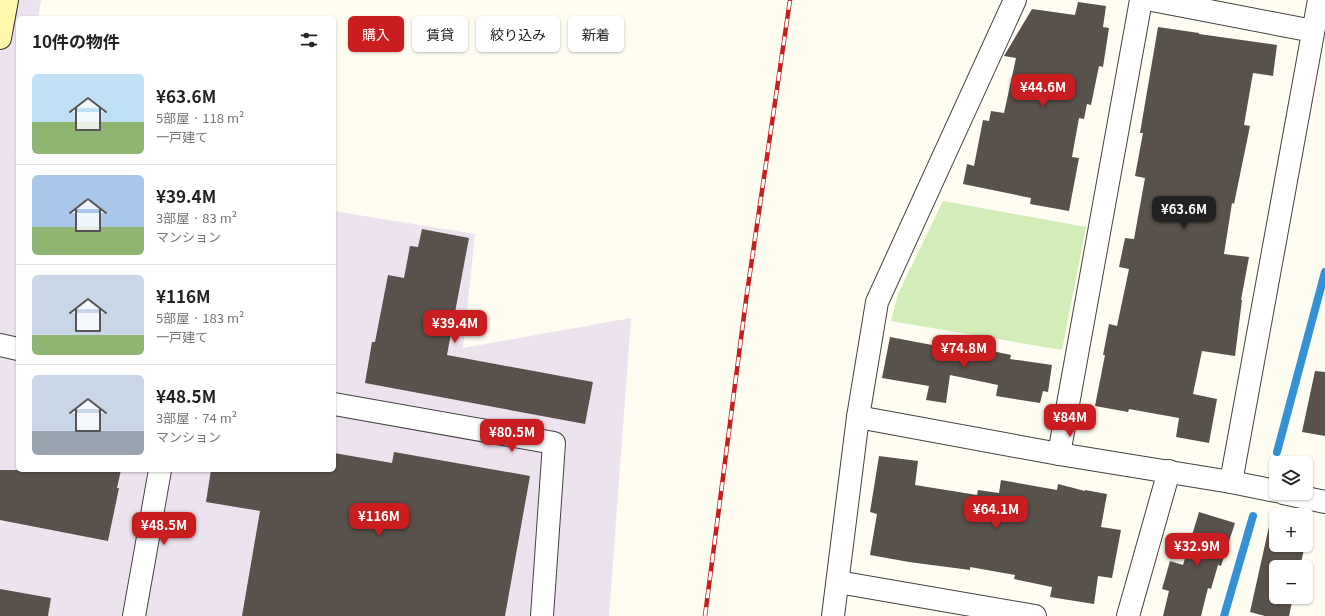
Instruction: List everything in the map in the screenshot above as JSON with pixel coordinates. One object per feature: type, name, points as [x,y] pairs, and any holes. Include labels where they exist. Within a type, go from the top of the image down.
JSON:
[{"type":"main road","points":[[0,38],[7,0]]},
{"type":"street","points":[[833,616],[858,418],[877,302],[1015,0]]},
{"type":"street","points":[[1059,454],[1141,0]]},
{"type":"street","points":[[1152,0],[1313,31]]},
{"type":"street","points":[[1231,482],[1319,0]]},
{"type":"street","points":[[0,346],[16,349]]},
{"type":"street","points":[[336,404],[554,443],[542,616]]},
{"type":"street","points":[[858,418],[1059,454],[1169,471],[1269,490]]},
{"type":"street","points":[[1128,616],[1169,471]]},
{"type":"street","points":[[134,616],[160,472]]},
{"type":"street","points":[[1313,499],[1325,502]]},
{"type":"street","points":[[838,582],[1034,616]]},
{"type":"shaded area","points":[[0,0],[41,0],[38,16],[16,16],[16,472],[336,472],[336,211],[475,234],[463,348],[631,318],[609,616],[0,616]]},
{"type":"green space","points":[[943,201],[1086,227],[1062,350],[891,321],[898,294]]},
{"type":"building","points":[[1078,2],[1106,6],[1103,27],[1109,28],[1103,67],[1099,66],[1091,105],[1087,104],[1084,119],[1079,118],[1072,157],[1079,158],[1069,211],[1030,204],[1031,198],[963,184],[967,164],[974,166],[983,120],[989,121],[991,111],[1004,113],[1016,58],[1004,56],[1032,9],[1075,15]]},
{"type":"building","points":[[1158,27],[1277,45],[1273,76],[1253,73],[1244,125],[1250,126],[1234,204],[1232,203],[1224,254],[1249,257],[1241,300],[1235,356],[1202,351],[1193,394],[1217,399],[1209,443],[1176,437],[1179,418],[1129,409],[1128,412],[1095,406],[1105,355],[1103,355],[1109,324],[1117,326],[1129,269],[1119,267],[1125,238],[1134,239],[1145,178],[1135,176],[1143,133],[1140,133]]},
{"type":"building","points":[[422,229],[469,238],[447,355],[593,382],[585,424],[365,383],[372,342],[375,342],[388,275],[404,278],[410,246],[418,247]]},
{"type":"building","points":[[890,337],[932,345],[934,337],[1011,355],[1010,359],[1052,365],[1048,392],[1043,391],[1040,403],[996,396],[998,385],[950,375],[946,403],[926,400],[929,386],[882,378]]},
{"type":"building","points":[[1315,371],[1325,372],[1325,436],[1302,432]]},
{"type":"building","points":[[394,452],[530,476],[505,616],[242,616],[260,511],[206,502],[211,472],[336,472],[336,453],[392,463]]},
{"type":"building","points":[[879,456],[918,461],[915,485],[977,495],[978,490],[999,493],[1001,480],[1057,490],[1058,484],[1085,491],[1107,494],[1101,527],[1121,530],[1112,578],[1098,576],[1094,604],[1050,597],[1052,587],[1014,579],[1015,575],[970,567],[970,570],[870,555],[877,514],[870,512]]},
{"type":"building","points":[[0,470],[16,470],[16,472],[121,472],[117,488],[119,488],[108,541],[0,520]]},
{"type":"building","points":[[1199,512],[1235,523],[1221,566],[1218,565],[1211,589],[1208,588],[1201,616],[1163,616],[1169,591],[1162,589],[1170,561],[1183,565]]},
{"type":"building","points":[[1269,526],[1269,552],[1303,552],[1302,560],[1269,560],[1269,604],[1292,604],[1289,616],[1265,616],[1250,612]]},
{"type":"building","points":[[0,589],[51,598],[48,616],[0,616]]},
{"type":"waterway","points":[[1277,452],[1325,272]]},
{"type":"waterway","points":[[1224,616],[1253,516]]},
{"type":"railway","points":[[705,616],[746,300],[790,0]]}]
